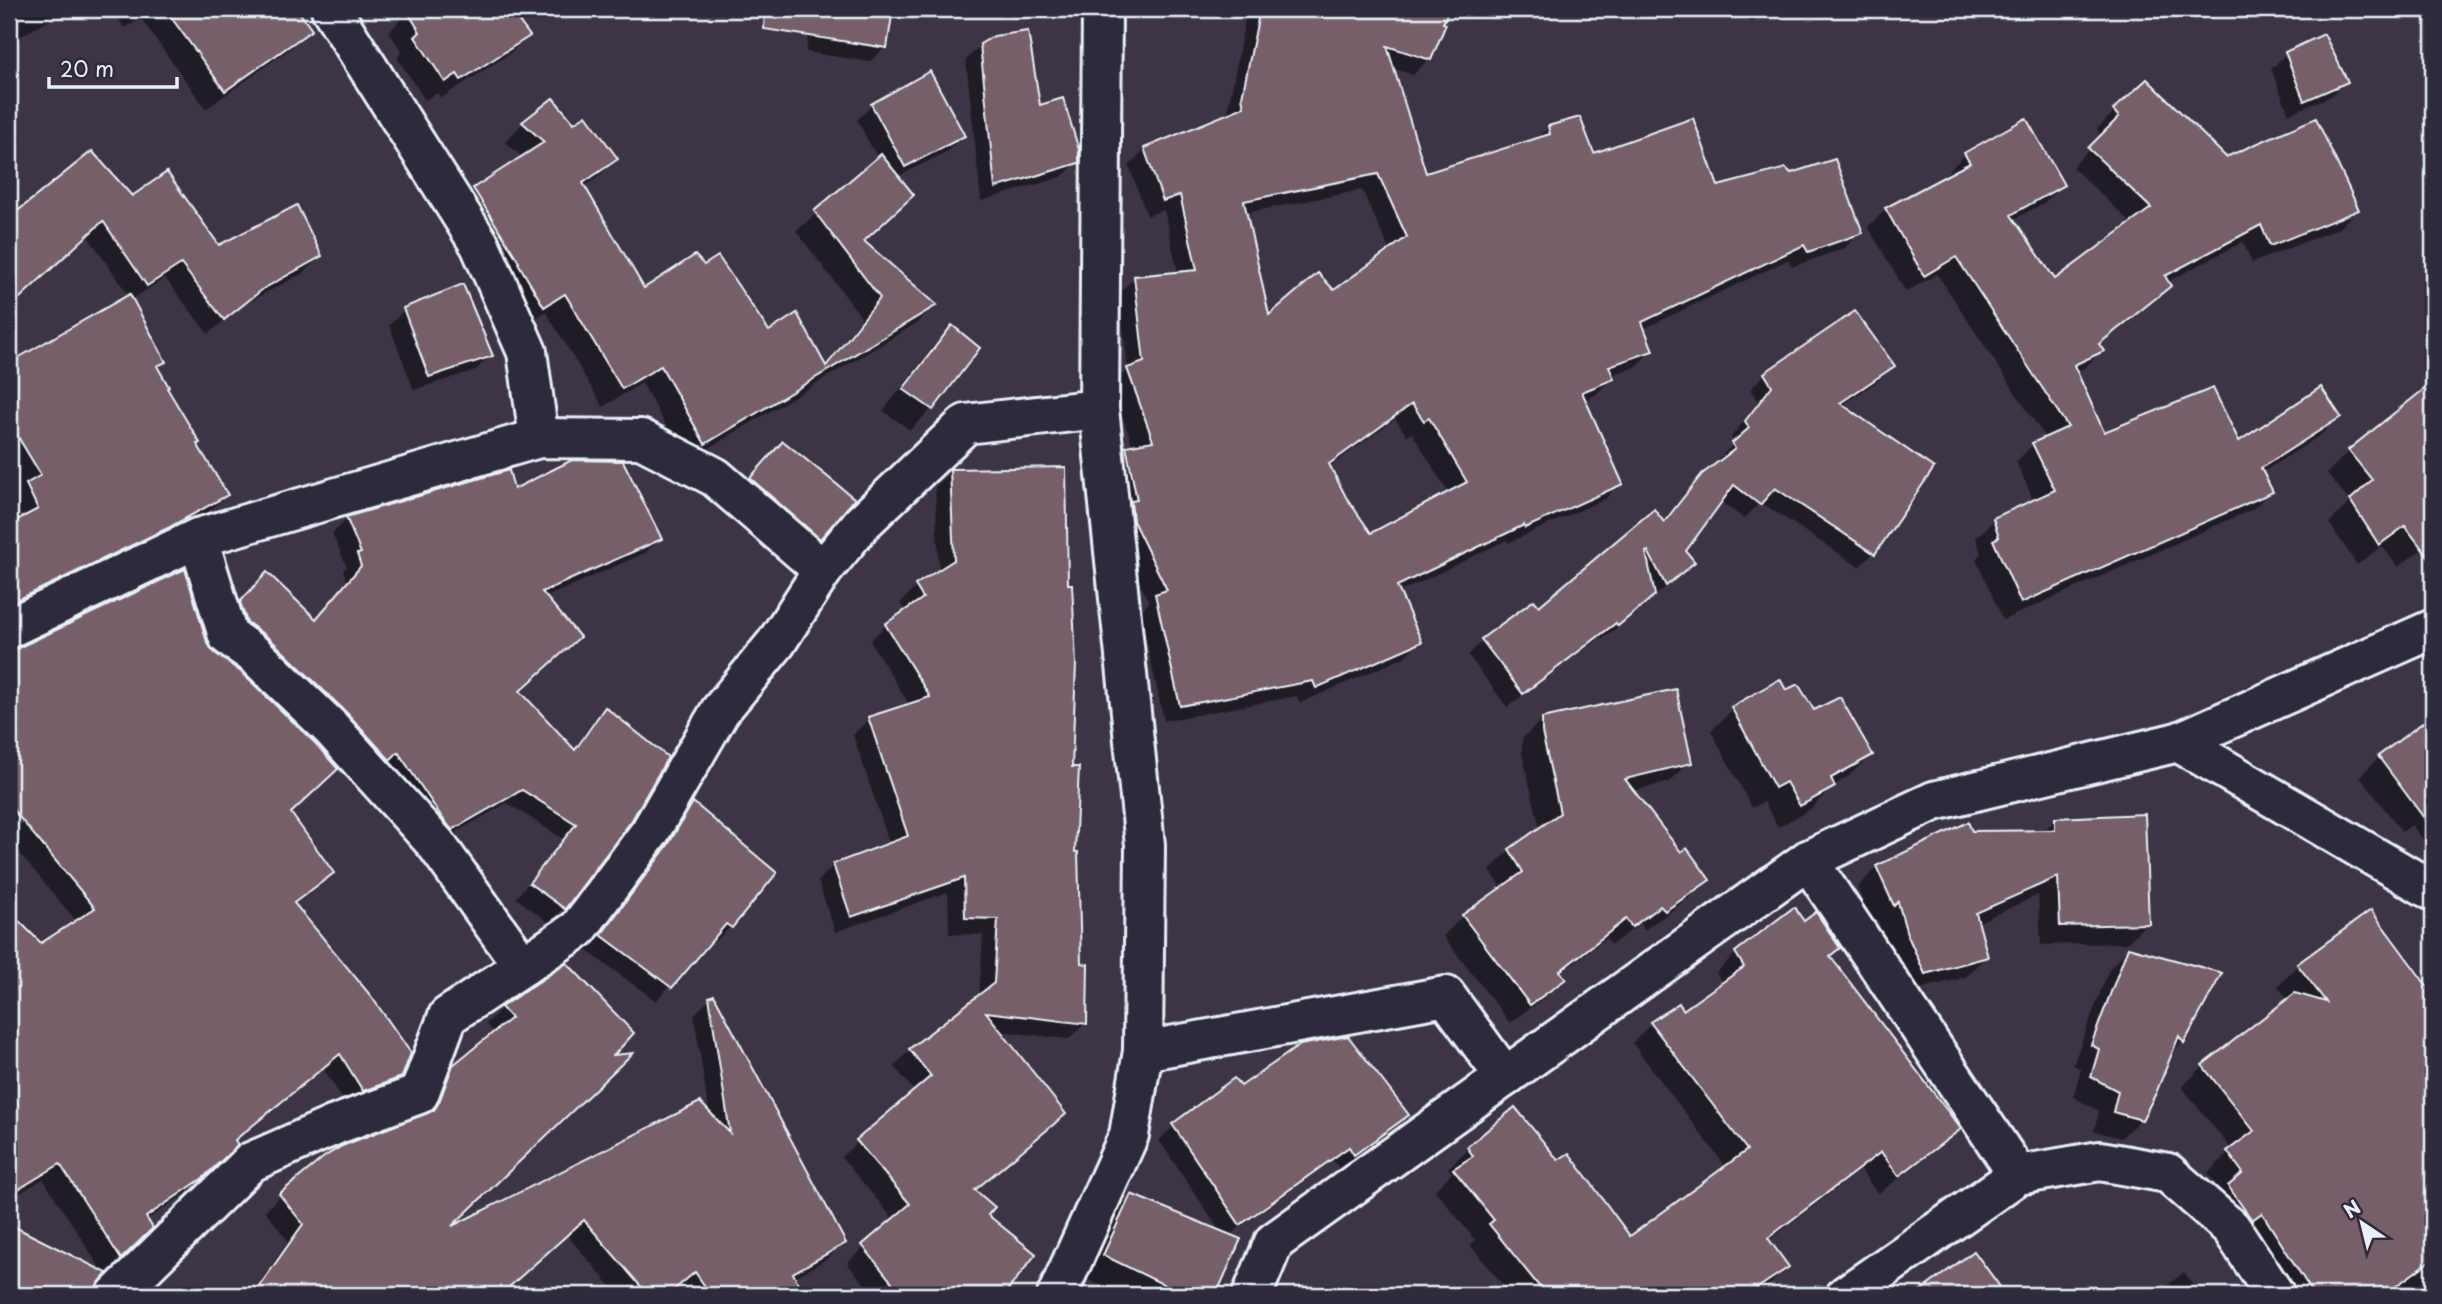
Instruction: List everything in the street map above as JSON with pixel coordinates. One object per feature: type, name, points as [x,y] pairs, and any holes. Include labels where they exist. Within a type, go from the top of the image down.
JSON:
[{"type":"street","points":[[331,9],[480,245],[527,352],[539,438]]},
{"type":"street","points":[[1065,1294],[1129,1135],[1143,1051],[1145,845],[1099,409],[1102,9]]},
{"type":"street","points":[[116,1295],[251,1162],[335,1125],[419,1094],[448,1016],[578,929],[650,832],[720,711],[776,643],[823,570],[862,523],[965,424],[1099,409]]},
{"type":"street","points":[[9,628],[198,538],[539,438],[641,439],[715,477],[823,570]]},
{"type":"street","points":[[198,538],[228,636],[255,655],[331,728],[436,844],[523,966]]},
{"type":"street","points":[[1252,1295],[1274,1242],[1808,860],[1934,801],[2178,742],[2433,629]]},
{"type":"street","points":[[2178,742],[2433,891]]},
{"type":"street","points":[[1808,860],[2018,1175]]},
{"type":"street","points":[[1143,1051],[1446,996],[1504,1077]]},
{"type":"street","points":[[1846,1295],[2018,1175],[2100,1161],[2168,1173],[2231,1228],[2275,1295]]},
{"type":"building","points":[[165,9],[297,9],[312,30],[225,91]]},
{"type":"building","points":[[406,9],[510,9],[530,36],[461,80],[457,74],[445,82],[415,37],[420,32]]},
{"type":"building","points":[[765,9],[893,9],[887,48],[764,29]]},
{"type":"building","points":[[1260,9],[1449,9],[1443,23],[1446,24],[1431,60],[1387,46],[1426,173],[1550,134],[1548,126],[1580,117],[1594,153],[1693,118],[1718,186],[1786,168],[1791,173],[1835,159],[1863,233],[1808,252],[1804,245],[1642,322],[1653,351],[1609,366],[1614,379],[1582,392],[1623,484],[1525,528],[1524,525],[1397,586],[1422,642],[1316,688],[1313,681],[1180,706],[1155,594],[1167,590],[1133,521],[1131,501],[1137,500],[1126,446],[1153,441],[1127,368],[1144,362],[1134,276],[1197,270],[1180,195],[1163,201],[1144,148],[1244,107],[1242,97]],"holes":[[[1378,174],[1407,237],[1334,290],[1318,273],[1269,315],[1244,201]],[[1412,404],[1424,421],[1429,418],[1467,482],[1371,533],[1346,497],[1329,464]]]},
{"type":"building","points":[[1028,31],[1040,105],[1063,98],[1079,150],[1079,163],[995,188],[980,44],[994,36]]},
{"type":"building","points":[[2324,34],[2348,82],[2304,101],[2285,52]]},
{"type":"building","points":[[930,71],[965,136],[905,167],[871,104]]},
{"type":"building","points":[[2147,79],[2226,157],[2316,118],[2359,210],[2270,246],[2261,225],[2165,276],[2171,286],[2099,344],[2104,351],[2074,365],[2104,432],[2213,388],[2239,441],[2321,387],[2341,417],[2261,468],[2273,492],[2021,603],[1993,540],[1999,537],[1993,518],[2055,490],[2032,443],[2068,427],[1956,257],[1924,276],[1885,208],[1970,163],[1964,153],[2026,118],[2064,185],[2011,215],[2055,279],[2151,208],[2088,148],[2119,117],[2113,110]]},
{"type":"building","points":[[553,98],[574,123],[586,115],[618,159],[583,183],[644,288],[695,255],[704,265],[718,256],[769,331],[797,313],[826,366],[880,298],[814,211],[881,154],[914,195],[864,241],[937,305],[705,444],[661,366],[622,389],[565,294],[544,307],[473,188],[544,142],[522,122]]},
{"type":"building","points":[[92,151],[132,196],[167,172],[219,245],[297,205],[322,256],[263,289],[224,320],[181,264],[147,286],[103,221],[9,308],[9,218]]},
{"type":"building","points":[[463,284],[493,356],[429,377],[403,308]]},
{"type":"building","points":[[130,294],[166,362],[157,366],[169,387],[167,388],[228,495],[170,527],[9,604],[9,524],[38,509],[26,484],[41,475],[9,422],[9,363]]},
{"type":"building","points":[[1855,311],[1895,366],[1840,403],[1934,468],[1875,554],[1775,488],[1760,505],[1734,485],[1686,551],[1695,562],[1666,586],[1648,551],[1646,552],[1655,595],[1618,626],[1616,623],[1523,694],[1481,639],[1534,600],[1539,606],[1654,509],[1664,522],[1702,474],[1735,449],[1732,443],[1749,428],[1745,421],[1772,386],[1764,373]]},
{"type":"building","points":[[952,325],[980,348],[933,410],[903,389]]},
{"type":"building","points":[[2433,382],[2433,563],[2405,526],[2379,545],[2350,500],[2372,480],[2348,450]]},
{"type":"building","points":[[783,441],[855,499],[820,539],[750,478]]},
{"type":"building","points":[[572,460],[623,461],[662,539],[542,592],[580,637],[520,691],[575,750],[605,707],[668,757],[632,820],[565,909],[529,883],[576,824],[522,790],[452,830],[398,752],[390,760],[346,712],[270,639],[247,622],[240,602],[267,572],[316,619],[361,566],[357,554],[361,553],[346,517],[509,470],[514,489]]},
{"type":"building","points":[[1066,467],[1068,584],[1072,584],[1076,664],[1072,767],[1079,767],[1075,852],[1078,852],[1081,963],[1088,964],[1087,1024],[986,1012],[1066,1114],[975,1190],[995,1207],[988,1215],[1036,1254],[1004,1295],[902,1295],[862,1245],[910,1204],[856,1140],[931,1076],[909,1049],[994,983],[998,919],[965,918],[964,878],[851,917],[833,864],[908,836],[868,717],[930,697],[885,624],[923,598],[915,585],[954,560],[950,469]]},
{"type":"building","points":[[185,569],[207,642],[215,653],[241,672],[315,743],[338,769],[291,813],[334,873],[294,903],[371,996],[411,1053],[402,1077],[363,1091],[340,1054],[235,1140],[238,1145],[203,1178],[146,1217],[153,1228],[121,1259],[60,1164],[9,1195],[9,911],[41,943],[95,908],[9,805],[9,650]]},
{"type":"building","points":[[1780,679],[1786,690],[1798,684],[1814,710],[1840,697],[1873,755],[1831,778],[1835,787],[1800,806],[1786,782],[1775,788],[1731,707]]},
{"type":"building","points":[[1676,689],[1692,763],[1625,779],[1681,852],[1687,848],[1710,880],[1665,911],[1660,906],[1632,927],[1626,919],[1560,971],[1566,979],[1530,1005],[1462,915],[1523,872],[1509,849],[1560,813],[1542,732],[1542,718]]},
{"type":"building","points":[[2433,715],[2433,830],[2378,756]]},
{"type":"building","points":[[693,802],[777,873],[732,928],[726,924],[672,988],[601,935],[668,845]]},
{"type":"building","points":[[2145,814],[2149,924],[2060,926],[2058,877],[1976,913],[1988,957],[1925,974],[1907,934],[1898,902],[1894,906],[1876,866],[1968,822],[1972,831],[2055,830],[2055,818]]},
{"type":"building","points":[[1794,907],[1804,921],[1816,912],[1840,948],[1830,956],[1961,1129],[1899,1176],[1881,1152],[1768,1238],[1789,1267],[1747,1295],[1546,1295],[1489,1224],[1494,1220],[1453,1169],[1473,1156],[1467,1147],[1515,1107],[1558,1160],[1569,1153],[1630,1236],[1747,1150],[1650,1022],[1679,1003],[1683,1010],[1744,967],[1735,952]]},
{"type":"building","points":[[2371,910],[2433,994],[2433,1259],[2384,1295],[2314,1295],[2262,1213],[2252,1220],[2228,1186],[2243,1173],[2227,1151],[2254,1131],[2202,1065],[2295,993],[2326,1002],[2297,964]]},
{"type":"building","points":[[2128,947],[2222,973],[2184,1043],[2179,1036],[2142,1120],[2113,1112],[2118,1091],[2091,1077],[2099,1049],[2091,1045]]},
{"type":"building","points":[[567,963],[634,1033],[614,1055],[633,1053],[452,1226],[700,1102],[730,1133],[709,997],[714,995],[846,1243],[793,1273],[804,1295],[711,1295],[695,1272],[668,1295],[648,1295],[584,1220],[500,1295],[253,1295],[303,1224],[279,1194],[324,1157],[342,1146],[434,1110],[453,1065],[511,1018],[501,1007]]},
{"type":"building","points":[[1348,1036],[1409,1115],[1354,1155],[1349,1147],[1240,1225],[1172,1124],[1234,1078],[1241,1086],[1300,1045]]},
{"type":"building","points":[[1131,1194],[1241,1239],[1216,1295],[1185,1295],[1103,1255]]},
{"type":"building","points":[[9,1224],[107,1273],[95,1289],[95,1295],[9,1295]]},
{"type":"building","points":[[1974,1251],[2006,1295],[1915,1295]]}]
